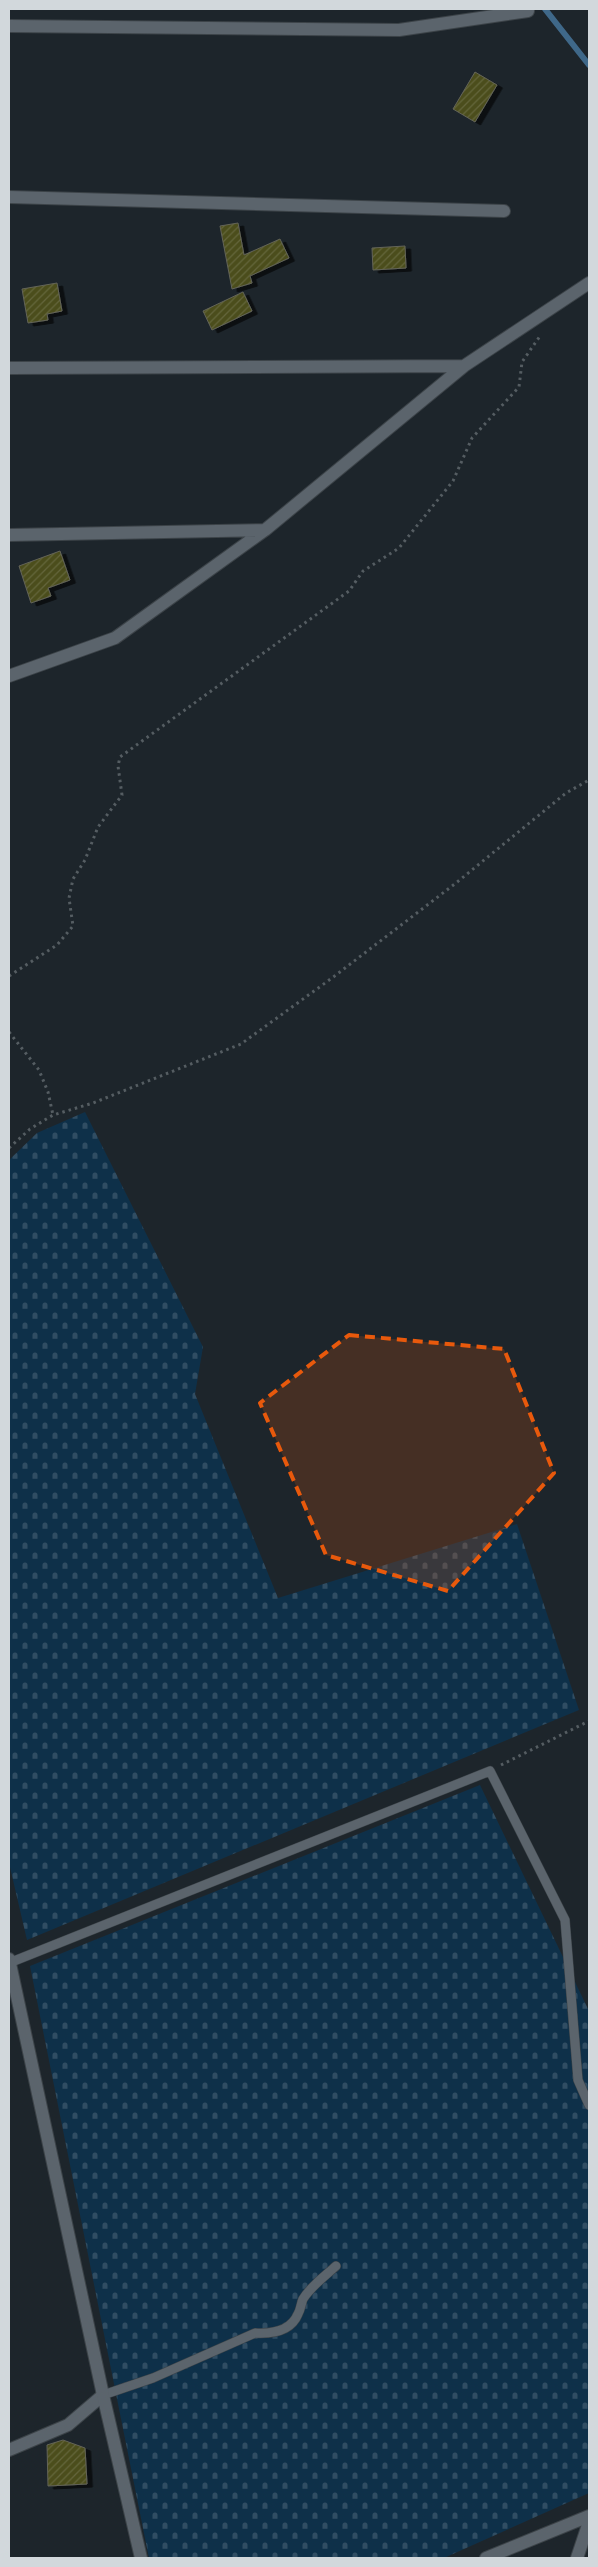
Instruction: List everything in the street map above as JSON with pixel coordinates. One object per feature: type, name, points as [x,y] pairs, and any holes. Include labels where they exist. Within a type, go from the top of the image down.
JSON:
[{"type":"street","points":[[9,26],[400,30],[529,10]]},
{"type":"street","points":[[9,197],[504,211]]},
{"type":"street","points":[[9,676],[115,638],[265,530],[464,366],[589,283]]},
{"type":"street","points":[[9,368],[464,366]]},
{"type":"street","points":[[9,535],[265,530]]},
{"type":"street","points":[[9,1961],[103,2395],[141,2558]]},
{"type":"street","points":[[9,2450],[68,2425],[103,2395]]},
{"type":"street","points":[[486,2558],[589,2516]]},
{"type":"street","points":[[577,2558],[589,2522]]},
{"type":"lane","points":[[9,1961],[490,1771],[565,1920],[578,2080],[589,2105]]},
{"type":"lane","points":[[103,2395],[153,2378],[255,2333],[268,2333],[290,2327],[298,2314],[302,2300],[314,2285],[336,2266]]},
{"type":"path","points":[[9,976],[57,945],[73,926],[69,898],[73,879],[85,860],[98,828],[122,796],[118,766],[120,756],[349,591],[363,571],[399,548],[454,481],[472,438],[519,387],[522,362],[541,335],[545,312]]},
{"type":"path","points":[[9,1148],[30,1129],[53,1115],[93,1103],[241,1044],[332,978],[456,883],[566,793],[589,780]]},
{"type":"path","points":[[9,1032],[39,1070],[48,1092],[53,1115]]},
{"type":"path","points":[[490,1771],[589,1721]]},
{"type":"highlighted area","points":[[349,1335],[504,1349],[554,1473],[448,1591],[326,1555],[260,1403]]},
{"type":"green space","points":[[85,1112],[203,1347],[195,1394],[278,1598],[517,1524],[579,1710],[27,1940],[9,1863],[9,1160],[37,1133]]},
{"type":"green space","points":[[480,1785],[589,2011],[589,2493],[444,2558],[149,2558],[30,1966]]},
{"type":"building","points":[[475,72],[497,85],[475,122],[453,109]]},
{"type":"building","points":[[238,223],[244,255],[280,239],[289,258],[250,276],[252,283],[232,289],[220,226]]},
{"type":"building","points":[[405,246],[406,268],[373,270],[372,248]]},
{"type":"building","points":[[57,283],[62,311],[47,314],[48,320],[28,323],[22,289]]},
{"type":"building","points":[[243,292],[252,311],[212,330],[203,311]]},
{"type":"building","points":[[60,551],[70,580],[48,588],[51,596],[31,603],[19,566]]},
{"type":"building","points":[[63,2440],[85,2448],[87,2484],[48,2486],[47,2445]]},
{"type":"waterway","points":[[545,9],[589,65]]}]
